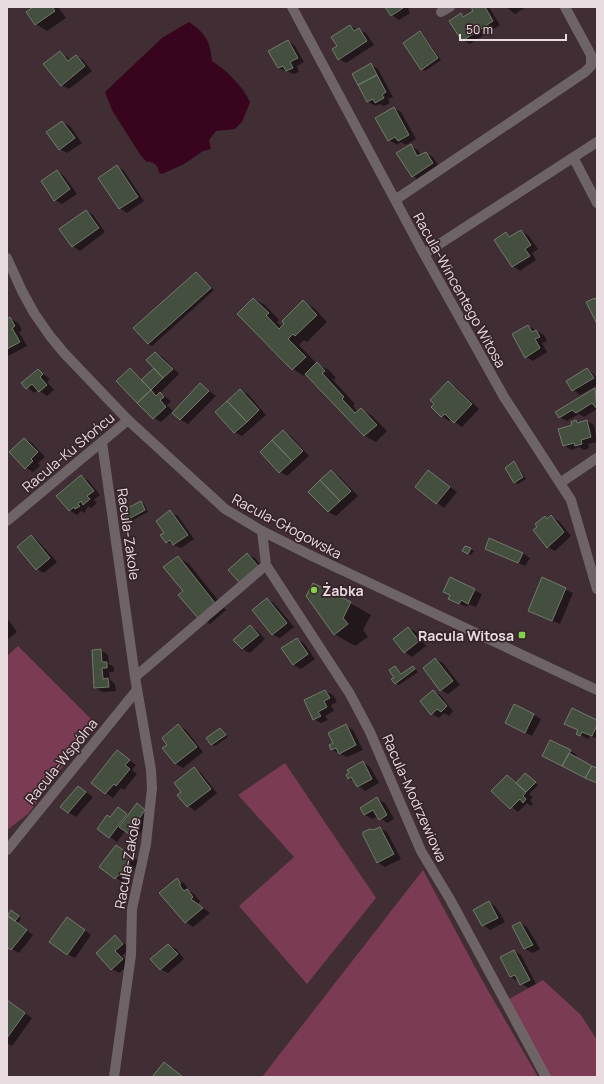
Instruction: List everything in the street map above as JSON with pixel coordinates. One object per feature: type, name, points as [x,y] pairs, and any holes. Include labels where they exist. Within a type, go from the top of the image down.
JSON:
[{"type":"street","name":"Racula-Wincentego Witosa","points":[[292,7],[424,254],[504,397],[571,500],[597,589]]},
{"type":"street","points":[[395,200],[585,72],[591,66],[591,55],[565,7]]},
{"type":"street","points":[[424,254],[574,159],[597,142]]},
{"type":"street","points":[[574,159],[597,203]]},
{"type":"street","name":"Racula-Głogowska","points":[[7,258],[22,291],[50,336],[82,373],[128,420],[213,500],[225,509],[262,531],[597,690]]},
{"type":"street","name":"Racula-Ku Słońcu","points":[[7,521],[128,420]]},
{"type":"street","name":"Racula-Zakole","points":[[102,442],[135,677],[151,770],[152,794],[146,844],[132,909],[131,955],[114,1077]]},
{"type":"street","points":[[560,483],[597,458]]},
{"type":"street","name":"Racula-Modrzewiowa","points":[[262,531],[266,565],[350,694],[370,732],[421,851],[451,901],[546,1077]]},
{"type":"street","points":[[135,677],[266,565]]},
{"type":"street","name":"Racula-Wspólna","points":[[7,850],[137,690]]},
{"type":"shaded area","points":[[189,22],[206,38],[210,48],[212,61],[234,79],[250,102],[242,122],[235,129],[216,131],[209,140],[211,149],[203,151],[184,164],[162,174],[159,173],[155,164],[147,162],[141,156],[112,110],[105,92],[162,38]]},
{"type":"shaded area","points":[[18,646],[95,723],[28,814],[7,830],[7,656]]},
{"type":"shaded area","points":[[285,763],[376,898],[307,984],[239,906],[294,857],[238,795]]},
{"type":"shaded area","points":[[423,870],[482,980],[538,1077],[262,1077]]},
{"type":"shaded area","points":[[543,980],[581,1015],[597,1040],[597,1077],[548,1077],[504,1002]]},
{"type":"building","points":[[33,7],[52,7],[55,11],[35,25],[26,12]]},
{"type":"building","points":[[385,7],[402,7],[403,8],[391,16]]},
{"type":"building","points":[[471,7],[485,7],[493,21],[462,41],[449,21],[461,13],[463,17],[473,11]]},
{"type":"building","points":[[350,25],[354,31],[359,28],[367,41],[338,60],[332,49],[337,46],[331,37]]},
{"type":"building","points":[[420,31],[438,58],[421,70],[403,43]]},
{"type":"building","points":[[288,40],[298,58],[290,62],[293,68],[286,71],[283,66],[278,68],[268,51]]},
{"type":"building","points":[[60,51],[68,61],[76,55],[85,66],[61,86],[43,64]]},
{"type":"building","points":[[371,63],[377,75],[358,85],[352,74]]},
{"type":"building","points":[[377,75],[386,92],[382,95],[384,98],[375,103],[373,99],[367,102],[358,85]]},
{"type":"building","points":[[394,107],[409,135],[398,141],[395,137],[388,141],[375,118]]},
{"type":"building","points":[[62,121],[75,138],[59,150],[46,132]]},
{"type":"building","points":[[411,144],[417,156],[426,152],[433,163],[412,177],[396,153]]},
{"type":"building","points":[[117,165],[138,197],[119,209],[98,178]]},
{"type":"building","points":[[57,170],[70,189],[54,201],[41,181]]},
{"type":"building","points":[[86,210],[99,228],[72,247],[59,229]]},
{"type":"building","points":[[521,230],[531,245],[525,249],[530,256],[512,267],[494,240],[506,232],[509,237]]},
{"type":"building","points":[[196,272],[211,288],[148,344],[133,328]]},
{"type":"building","points":[[253,298],[269,313],[266,315],[279,329],[284,324],[282,321],[303,300],[317,315],[295,336],[293,334],[288,339],[306,357],[292,370],[237,314]]},
{"type":"building","points":[[595,298],[597,302],[597,324],[586,302]]},
{"type":"building","points":[[10,317],[15,326],[12,328],[20,342],[7,349],[7,319]]},
{"type":"building","points":[[528,325],[532,332],[536,330],[540,337],[535,339],[540,348],[525,358],[512,334]]},
{"type":"building","points":[[155,352],[173,369],[163,378],[146,360]]},
{"type":"building","points":[[317,362],[325,371],[322,373],[344,397],[342,399],[355,413],[361,408],[377,425],[364,436],[305,374]]},
{"type":"building","points":[[130,368],[151,390],[137,403],[116,381]]},
{"type":"building","points":[[154,368],[163,378],[151,390],[141,380]]},
{"type":"building","points":[[587,368],[594,378],[572,391],[566,381]]},
{"type":"building","points":[[38,369],[43,374],[40,377],[47,385],[39,392],[32,384],[26,389],[21,383]]},
{"type":"building","points":[[448,381],[472,404],[454,423],[445,414],[441,417],[431,407],[434,404],[430,400]]},
{"type":"building","points":[[200,383],[209,391],[180,420],[172,413]]},
{"type":"building","points":[[595,388],[597,409],[592,403],[576,413],[572,410],[559,418],[555,412]]},
{"type":"building","points":[[240,389],[259,410],[247,422],[227,401]]},
{"type":"building","points":[[151,390],[156,396],[160,392],[164,397],[160,400],[166,407],[153,419],[137,403]]},
{"type":"building","points":[[227,401],[247,422],[234,433],[215,412]]},
{"type":"building","points":[[576,420],[577,423],[587,420],[591,437],[581,440],[582,444],[575,446],[574,443],[563,446],[558,429],[572,425],[571,422]]},
{"type":"building","points":[[283,430],[303,451],[292,461],[272,440]]},
{"type":"building","points":[[24,438],[38,452],[31,459],[33,461],[25,469],[9,452]]},
{"type":"building","points":[[272,440],[292,461],[279,473],[260,452]]},
{"type":"building","points":[[514,461],[523,477],[514,483],[505,468]]},
{"type":"building","points":[[331,470],[351,491],[340,501],[320,480]]},
{"type":"building","points":[[428,470],[450,487],[436,504],[415,487]]},
{"type":"building","points":[[81,475],[94,491],[87,496],[90,499],[83,505],[81,501],[78,504],[80,506],[75,509],[74,507],[69,511],[56,496]]},
{"type":"building","points":[[320,480],[340,501],[328,512],[308,492]]},
{"type":"building","points":[[141,501],[145,510],[127,520],[122,511]]},
{"type":"building","points":[[170,510],[188,535],[173,545],[170,540],[166,543],[160,535],[164,533],[156,521]]},
{"type":"building","points":[[551,515],[564,532],[547,548],[533,530],[537,527],[535,524],[545,516],[547,519]]},
{"type":"building","points":[[31,535],[50,558],[36,570],[17,547]]},
{"type":"building","points":[[489,538],[523,553],[518,563],[485,549]]},
{"type":"building","points":[[465,546],[471,548],[468,554],[462,551]]},
{"type":"building","points":[[247,553],[258,566],[240,583],[228,570]]},
{"type":"building","points":[[178,556],[215,603],[198,618],[178,595],[183,591],[163,567]]},
{"type":"building","points":[[450,577],[475,589],[468,604],[461,600],[459,604],[448,599],[450,595],[443,592]]},
{"type":"building","points":[[542,577],[566,588],[552,621],[528,611]]},
{"type":"building","points":[[313,583],[351,602],[343,618],[348,624],[334,635],[306,596]]},
{"type":"building","points":[[267,598],[287,623],[272,635],[252,610]]},
{"type":"building","points":[[250,625],[259,635],[242,649],[233,640]]},
{"type":"building","points":[[408,627],[419,641],[404,653],[393,639]]},
{"type":"building","points":[[297,638],[308,654],[293,665],[281,648]]},
{"type":"building","points":[[101,649],[102,662],[107,662],[107,668],[102,668],[103,679],[108,678],[109,687],[94,688],[92,650]]},
{"type":"building","points":[[435,658],[453,681],[440,691],[423,668]]},
{"type":"building","points":[[395,666],[401,674],[413,666],[415,669],[395,684],[391,679],[394,678],[389,670]]},
{"type":"building","points":[[325,690],[330,698],[324,701],[327,707],[318,712],[321,716],[313,720],[304,700]]},
{"type":"building","points":[[433,690],[447,706],[441,712],[437,709],[431,715],[420,701]]},
{"type":"building","points":[[514,704],[534,714],[525,733],[505,723]]},
{"type":"building","points":[[572,708],[597,720],[597,725],[592,736],[582,732],[580,736],[576,734],[578,730],[564,724]]},
{"type":"building","points":[[178,724],[197,747],[175,764],[162,748],[167,745],[162,738]]},
{"type":"building","points":[[346,724],[356,745],[339,754],[336,748],[331,750],[329,745],[333,743],[328,733]]},
{"type":"building","points":[[220,728],[226,735],[211,745],[206,738]]},
{"type":"building","points":[[550,740],[571,750],[562,766],[542,756]]},
{"type":"building","points":[[117,750],[130,760],[125,765],[130,769],[116,786],[114,784],[105,794],[91,783]]},
{"type":"building","points":[[569,753],[592,766],[585,778],[562,766]]},
{"type":"building","points":[[363,761],[372,779],[357,787],[351,777],[348,779],[346,775],[349,773],[347,770]]},
{"type":"building","points":[[592,766],[597,768],[597,783],[585,778]]},
{"type":"building","points":[[194,767],[211,789],[187,807],[177,795],[181,792],[174,783]]},
{"type":"building","points":[[525,773],[536,782],[526,792],[516,783]]},
{"type":"building","points":[[507,775],[526,792],[523,796],[526,799],[523,803],[520,799],[510,809],[491,791]]},
{"type":"building","points":[[78,786],[86,792],[68,813],[60,807]]},
{"type":"building","points":[[377,797],[387,815],[379,820],[373,810],[364,815],[360,808]]},
{"type":"building","points":[[137,803],[145,810],[129,834],[119,827]]},
{"type":"building","points":[[118,807],[127,814],[109,838],[97,829],[107,815],[110,817]]},
{"type":"building","points":[[380,827],[394,854],[377,863],[363,835],[363,832]]},
{"type":"building","points":[[116,845],[132,856],[120,876],[118,875],[115,879],[99,867]]},
{"type":"building","points":[[177,878],[184,891],[187,889],[193,897],[191,899],[203,908],[185,923],[159,893]]},
{"type":"building","points":[[489,901],[498,918],[482,926],[473,910]]},
{"type":"building","points":[[11,910],[19,916],[15,921],[7,916]]},
{"type":"building","points":[[7,915],[27,930],[11,950],[7,947]]},
{"type":"building","points":[[67,917],[85,930],[67,955],[49,942]]},
{"type":"building","points":[[520,922],[533,945],[524,949],[512,926]]},
{"type":"building","points":[[115,935],[123,944],[115,951],[123,959],[111,970],[96,953]]},
{"type":"building","points":[[168,944],[178,954],[160,970],[150,959]]},
{"type":"building","points":[[514,950],[530,980],[520,985],[515,975],[510,977],[500,957]]},
{"type":"building","points":[[7,1000],[25,1013],[7,1038]]},
{"type":"building","points":[[164,1062],[183,1077],[152,1077]]},
{"type":"place","name":"Żabka","points":[[314,590]]},
{"type":"place","name":"Racula Witosa","points":[[522,635]]}]
